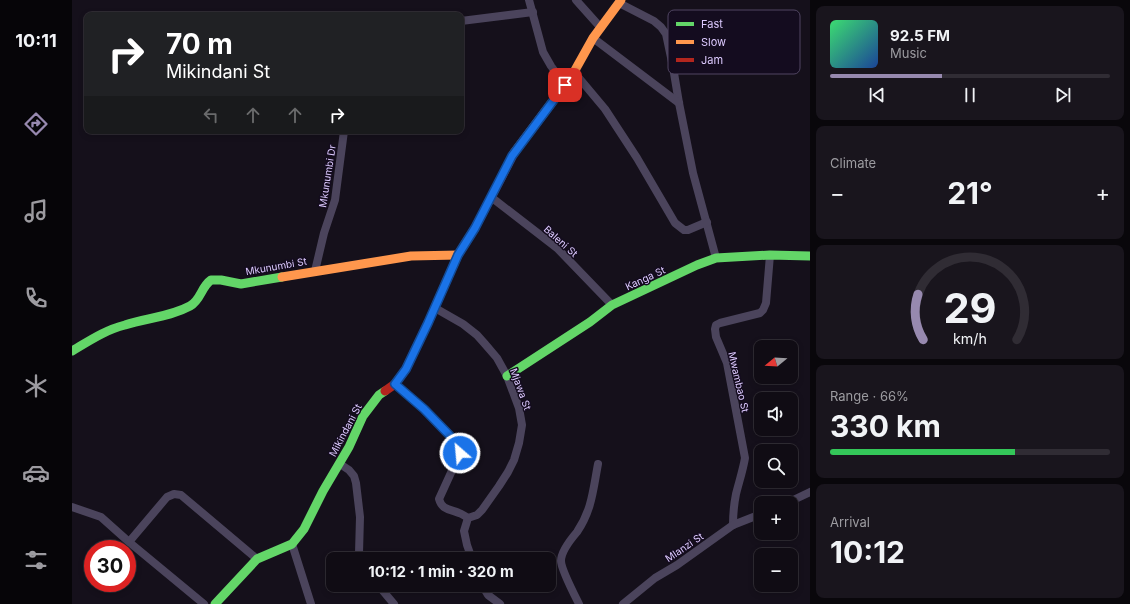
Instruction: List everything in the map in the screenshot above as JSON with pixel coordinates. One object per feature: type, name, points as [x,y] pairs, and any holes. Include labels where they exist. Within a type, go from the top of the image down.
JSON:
[{"type":"street","points":[[529,0],[543,52],[565,85]]},
{"type":"street","points":[[576,0],[601,28]]},
{"type":"street","points":[[620,1],[654,21],[666,34],[668,41]]},
{"type":"street","name":"Mikindani St","points":[[215,604],[257,559],[292,544],[304,529],[349,447],[363,416],[379,395],[395,384],[406,369],[458,255],[475,228],[512,156],[565,85],[594,38],[620,1]]},
{"type":"street","points":[[464,21],[533,12]]},
{"type":"street","points":[[594,38],[679,103]]},
{"type":"street","points":[[574,72],[605,109],[637,158],[674,223],[684,230],[688,230],[707,222]]},
{"type":"street","points":[[674,74],[694,173],[716,258]]},
{"type":"street","name":"Mkunumbi Dr","points":[[315,271],[324,233],[335,200],[344,134]]},
{"type":"street","name":"Baleni St","points":[[491,197],[557,248],[612,305]]},
{"type":"street","name":"Mkunumbi St","points":[[72,351],[102,333],[122,325],[174,312],[192,305],[201,296],[206,283],[212,280],[218,279],[241,284],[411,256],[458,255]]},
{"type":"street","name":"Kanga St","points":[[508,376],[590,322],[612,305],[697,265],[716,258],[770,255],[810,256]]},
{"type":"street","name":"Mwambao St","points":[[733,525],[736,493],[745,458],[727,363],[716,337],[715,329],[716,325],[720,323],[760,313],[763,310],[766,303],[770,255]]},
{"type":"street","name":"Mjawa St","points":[[435,308],[463,324],[477,335],[497,358],[508,376],[519,408],[522,425],[514,460],[499,486],[482,510],[477,515],[468,518]]},
{"type":"street","points":[[395,384],[424,409],[461,448],[439,499],[440,504],[444,508],[460,513],[468,518],[464,531],[470,552]]},
{"type":"street","points":[[340,464],[349,470],[354,476],[356,484],[360,517],[359,552]]},
{"type":"street","points":[[579,604],[563,570],[561,562],[564,551],[585,518],[590,505],[598,464]]},
{"type":"street","points":[[798,498],[810,492]]},
{"type":"street","points":[[131,540],[167,497],[174,494],[181,495],[257,559]]},
{"type":"street","points":[[72,506],[101,517],[127,540]]},
{"type":"street","name":"Mlanzi St","points":[[623,604],[654,578],[677,565],[733,525],[754,517]]},
{"type":"street","points":[[292,544],[311,604]]},
{"type":"street","points":[[136,548],[204,604]]},
{"type":"street","points":[[384,592],[394,604]]},
{"type":"street","points":[[486,592],[500,604]]},
{"type":"traffic: fast","points":[[507,376],[590,322],[612,305],[697,265],[716,258],[770,255],[810,256]]},
{"type":"traffic: fast","points":[[72,351],[97,336],[118,327],[174,313],[190,306],[197,300],[205,286],[211,280],[221,280],[241,284],[282,277]]},
{"type":"traffic: fast","points":[[215,604],[257,559],[292,544],[304,529],[323,491],[349,447],[363,416],[379,395],[385,391]]},
{"type":"traffic: slow","points":[[514,153],[565,85],[593,38],[621,0]]},
{"type":"traffic: slow","points":[[282,277],[411,256],[458,255]]},
{"type":"traffic: jam","points":[[385,391],[395,384],[406,369],[458,255],[475,228],[514,153]]},
{"type":"route","points":[[460,453],[461,448],[458,444],[424,409],[395,384],[406,369],[458,255],[475,228],[512,156],[565,85]]}]
